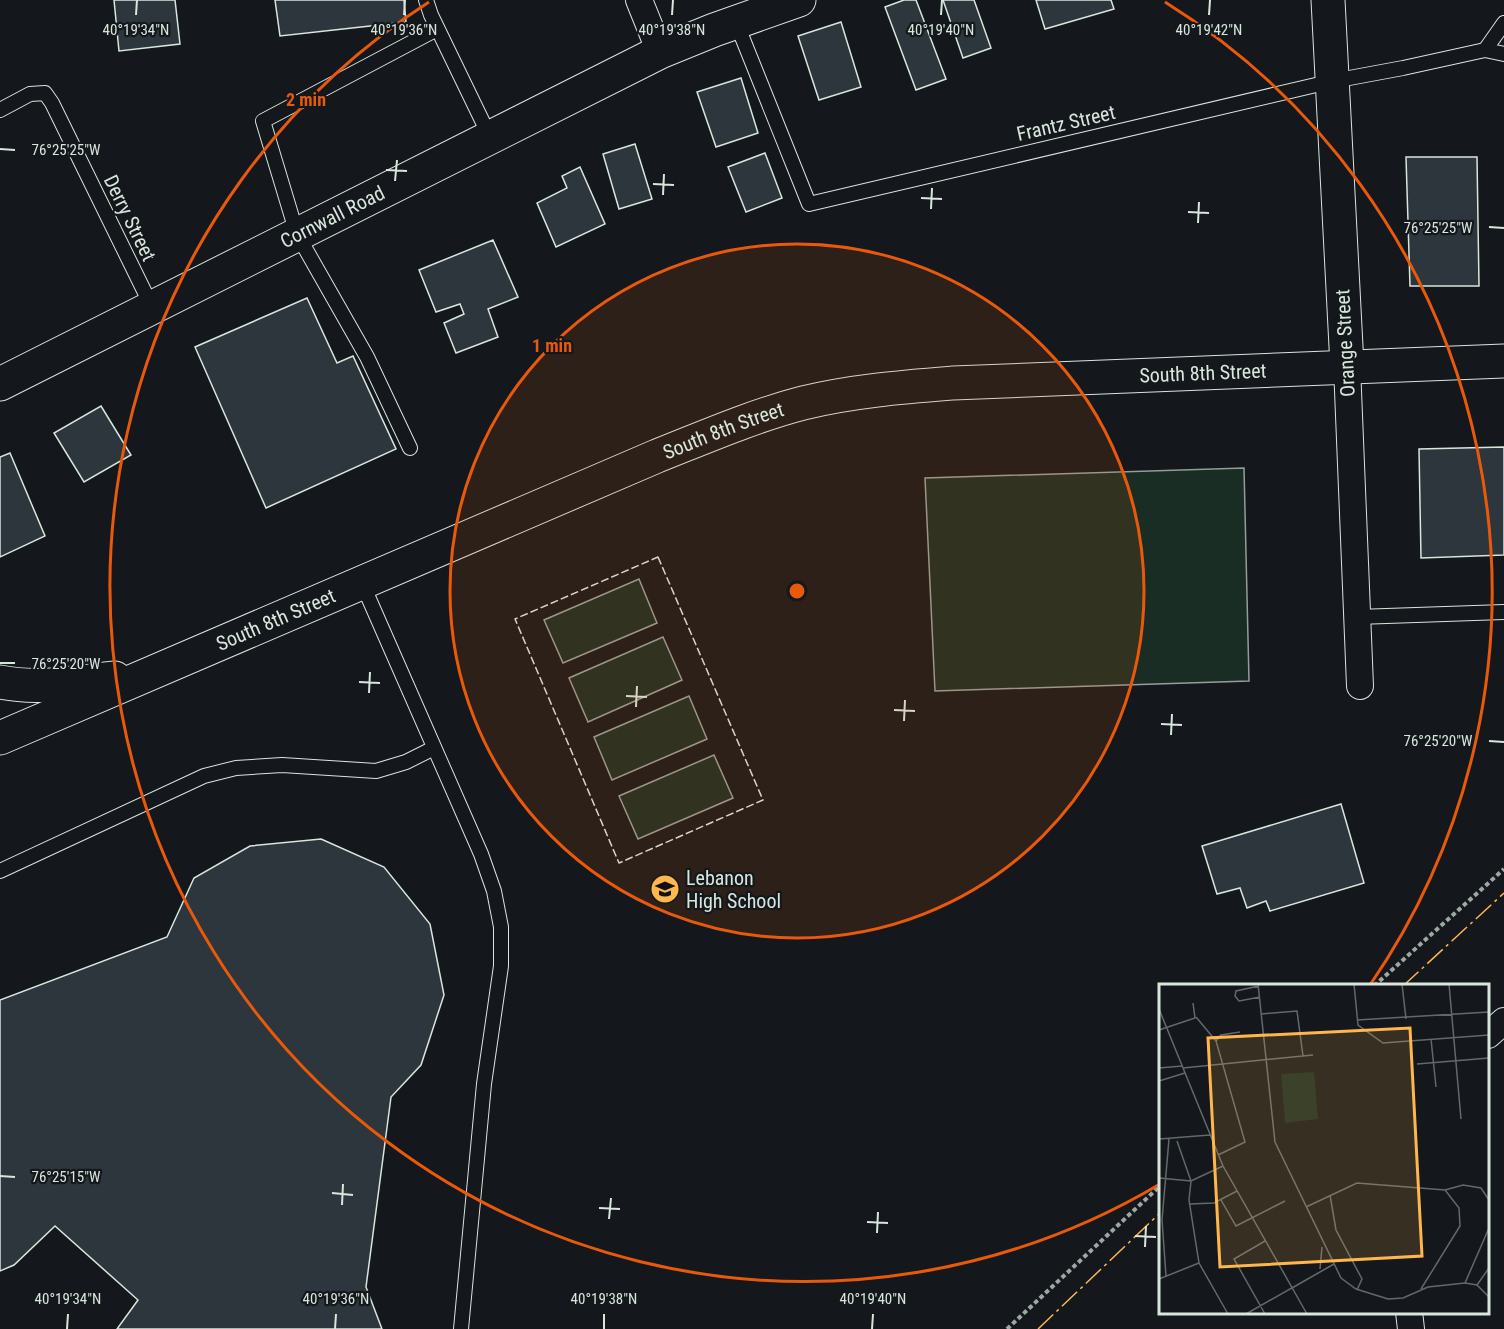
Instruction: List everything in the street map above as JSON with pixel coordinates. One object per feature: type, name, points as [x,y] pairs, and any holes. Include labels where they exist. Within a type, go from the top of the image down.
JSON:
[{"type":"street","points":[[639,0],[660,52]]},
{"type":"street","name":"Cornwall Road","points":[[0,384],[660,52],[799,0]]},
{"type":"street","name":"Orange Street","points":[[1329,0],[1360,686]]},
{"type":"street","name":"South 8th Street","points":[[0,738],[657,456],[759,417],[803,403],[866,391],[953,383],[1504,361]]},
{"type":"street","points":[[0,682],[16,686],[37,686],[147,675]]},
{"type":"street","points":[[1489,1034],[1504,1021]]},
{"type":"street","points":[[1409,1314],[1411,1329]]},
{"type":"lane","points":[[426,0],[437,28],[490,137]]},
{"type":"lane","name":"Frantz Street","points":[[736,22],[809,204],[1333,81],[1485,50]]},
{"type":"lane","points":[[1504,23],[1485,50],[1504,54]]},
{"type":"lane","points":[[410,448],[367,357],[297,234],[263,121],[437,28]]},
{"type":"lane","name":"Derry Street","points":[[0,110],[30,94],[45,93],[152,307]]},
{"type":"lane","points":[[362,583],[481,854],[494,891],[501,927],[501,966],[483,1084],[460,1329]]},
{"type":"lane","points":[[1357,617],[1504,612]]},
{"type":"lane","points":[[0,871],[204,776],[236,768],[282,765],[376,771],[406,762],[434,748]]},
{"type":"path","points":[[1376,984],[1504,869]]},
{"type":"path","points":[[1007,1329],[1159,1188]]},
{"type":"green space","points":[[1244,468],[1249,681],[935,691],[925,478]]},
{"type":"green space","points":[[639,579],[657,623],[563,663],[544,620]]},
{"type":"green space","points":[[663,637],[682,680],[588,722],[569,678]]},
{"type":"green space","points":[[689,696],[707,739],[612,780],[594,737]]},
{"type":"green space","points":[[714,755],[733,798],[638,839],[619,796]]},
{"type":"building","points":[[114,0],[175,0],[180,44],[119,51]]},
{"type":"building","points":[[275,0],[404,0],[406,22],[280,36]]},
{"type":"building","points":[[904,0],[916,0],[946,79],[916,90],[885,7]]},
{"type":"building","points":[[943,0],[974,0],[991,48],[963,58]]},
{"type":"building","points":[[1036,0],[1111,0],[1114,9],[1045,29]]},
{"type":"building","points":[[841,22],[861,87],[819,100],[798,36]]},
{"type":"building","points":[[741,78],[758,133],[716,147],[697,92]]},
{"type":"building","points":[[635,144],[652,199],[619,209],[603,154]]},
{"type":"building","points":[[765,153],[782,198],[746,212],[728,167]]},
{"type":"building","points":[[1406,157],[1477,157],[1479,286],[1410,286]]},
{"type":"building","points":[[580,167],[605,224],[556,247],[537,203],[567,188],[562,176]]},
{"type":"building","points":[[493,240],[518,297],[488,309],[498,337],[456,353],[444,323],[464,314],[460,304],[436,312],[419,270]]},
{"type":"building","points":[[307,298],[337,363],[353,356],[396,449],[266,508],[195,347]]},
{"type":"building","points":[[101,406],[131,455],[84,482],[54,433]]},
{"type":"building","points":[[1504,447],[1504,555],[1421,558],[1419,449]]},
{"type":"building","points":[[10,453],[45,536],[0,557],[0,457]]},
{"type":"building","points":[[1341,804],[1364,883],[1270,911],[1266,901],[1247,908],[1240,888],[1217,894],[1202,846]]},
{"type":"building","points":[[321,839],[384,867],[430,924],[444,995],[421,1065],[391,1097],[366,1287],[382,1329],[117,1329],[138,1300],[55,1226],[14,1265],[0,1271],[0,1000],[167,937],[194,878],[250,846]]},
{"type":"fence","points":[[658,557],[763,800],[619,863],[515,619],[658,557]]},
{"type":"power","points":[[1405,984],[1504,893]]},
{"type":"power","points":[[1038,1329],[1159,1214]]},
{"type":"place","name":"Lebanon High School","points":[[665,889]]}]
